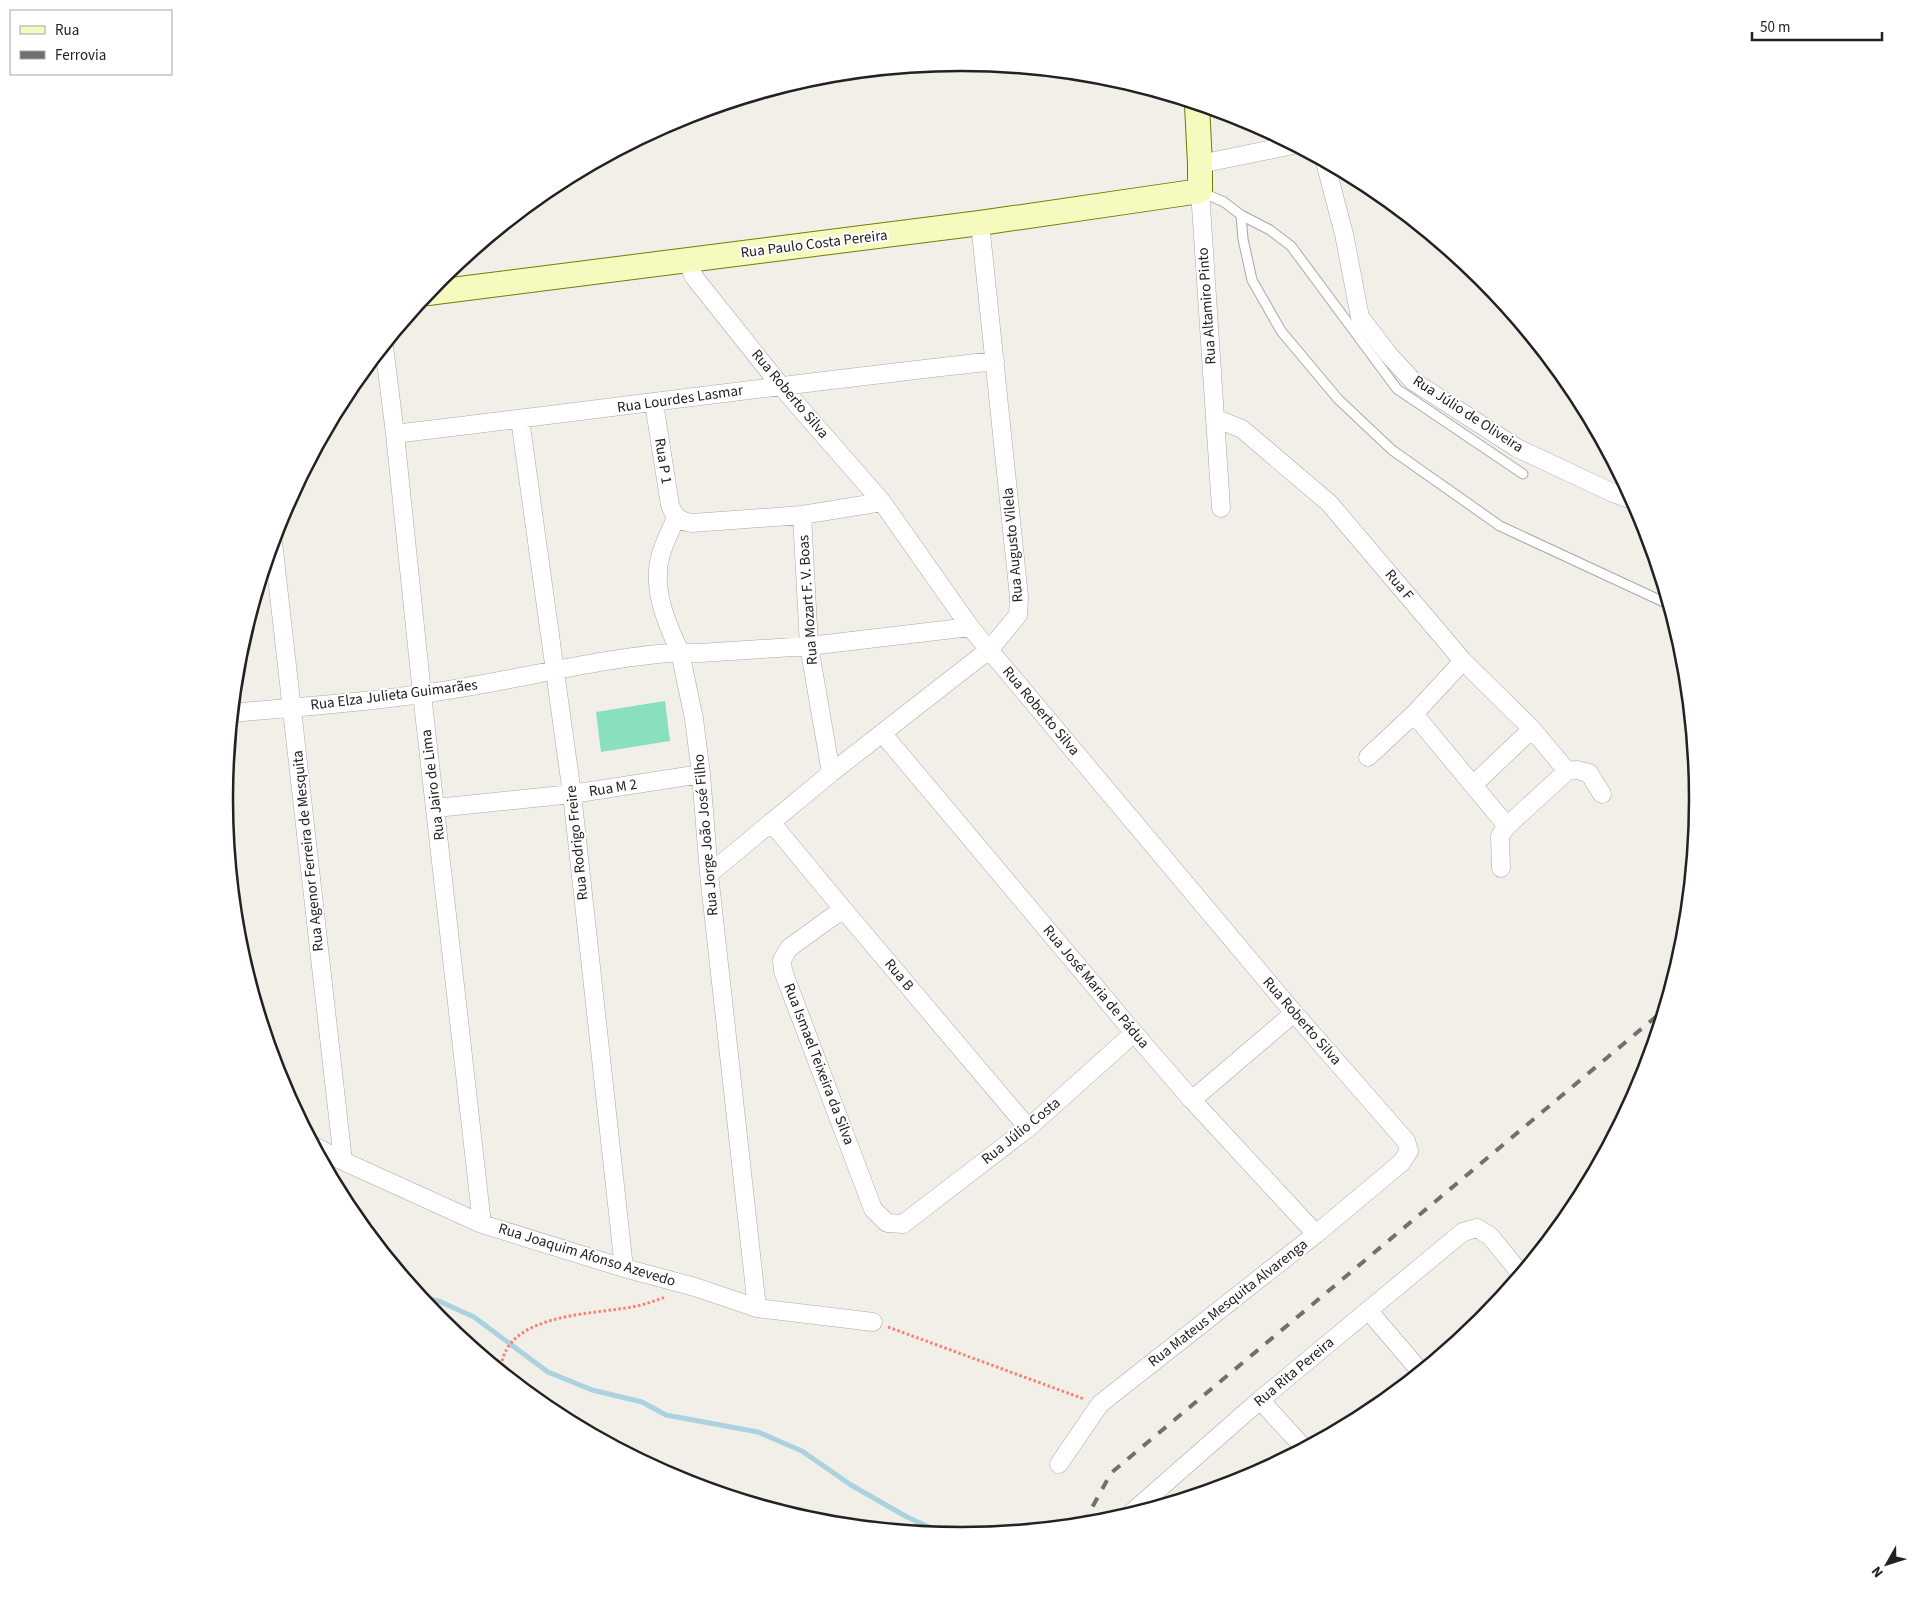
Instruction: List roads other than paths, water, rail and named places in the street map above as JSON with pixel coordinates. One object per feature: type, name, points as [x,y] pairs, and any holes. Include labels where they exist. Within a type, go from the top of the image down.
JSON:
[{"type":"street","name":"Rua Altamiro Pinto","points":[[1196,111],[1221,508]]},
{"type":"street","points":[[1200,164],[1286,147]]},
{"type":"street","name":"Rua Júlio de Oliveira","points":[[1329,171],[1344,234],[1360,316],[1395,362],[1413,381],[1517,448],[1623,497]]},
{"type":"street","name":"Rua Paulo Costa Pereira","points":[[440,292],[980,223],[1200,191]]},
{"type":"street","name":"Rua Augusto Vilela","points":[[709,874],[831,774],[990,650],[1018,615],[1019,597],[980,223]]},
{"type":"street","name":"Rua Roberto Silva","points":[[687,260],[694,277],[780,385],[882,502],[970,627],[1294,1013],[1406,1141],[1409,1152]]},
{"type":"street","name":"Rua Jairo de Lima","points":[[385,354],[396,434],[422,694],[482,1224]]},
{"type":"street","name":"Rua Lourdes Lasmar","points":[[396,434],[654,403],[780,385],[995,361]]},
{"type":"street","name":"Rua P 1","points":[[654,403],[669,500],[671,510],[676,518]]},
{"type":"street","name":"Rua F","points":[[1215,418],[1242,429],[1330,502],[1463,661],[1532,729],[1568,770]]},
{"type":"street","name":"Rua Rodrigo Freire","points":[[520,419],[572,794],[624,1268]]},
{"type":"street","points":[[676,518],[692,523],[802,515],[882,502]]},
{"type":"street","name":"Rua Mozart F. V. Boas","points":[[802,515],[809,646],[831,774]]},
{"type":"street","name":"Rua Jorge João José Filho","points":[[676,518],[661,555],[658,575],[660,600],[666,624],[680,652],[694,719],[701,774],[709,874],[757,1308]]},
{"type":"street","name":"Rua Agenor Ferreira de Mesquita","points":[[274,558],[343,1161]]},
{"type":"street","points":[[680,652],[700,653],[809,646],[970,627]]},
{"type":"street","name":"Rua Elza Julieta Guimarães","points":[[238,712],[422,694],[554,672],[636,655],[680,652]]},
{"type":"street","points":[[1368,756],[1414,714],[1463,661]]},
{"type":"street","points":[[1414,714],[1507,826]]},
{"type":"street","points":[[1473,785],[1532,729]]},
{"type":"street","name":"Rua José Maria de Pádua","points":[[883,734],[1192,1100],[1316,1234]]},
{"type":"street","points":[[1501,868],[1500,836],[1507,826],[1568,770],[1588,773],[1602,794]]},
{"type":"street","name":"Rua M 2","points":[[436,808],[572,794],[701,774]]},
{"type":"street","name":"Rua B","points":[[771,822],[1028,1128]]},
{"type":"street","name":"Rua Ismael Teixeira da Silva","points":[[843,910],[789,948],[782,960],[783,971],[874,1209],[886,1223],[904,1224]]},
{"type":"street","points":[[1192,1100],[1294,1013]]},
{"type":"street","name":"Rua Júlio Costa","points":[[904,1224],[1028,1128],[1134,1033]]},
{"type":"street","name":"Rua Joaquim Afonso Azevedo","points":[[323,1151],[482,1224],[624,1268],[695,1287],[757,1308],[873,1322]]},
{"type":"street","name":"Rua Mateus Mesquita Alvarenga","points":[[1059,1464],[1100,1404],[1316,1234],[1401,1163],[1409,1152]]},
{"type":"street","name":"Rua Rita Pereira","points":[[1140,1505],[1260,1400],[1462,1232],[1477,1228],[1490,1236],[1517,1270]]},
{"type":"street","points":[[1368,1310],[1416,1367]]},
{"type":"street","points":[[1260,1400],[1300,1444]]},
{"type":"lane","points":[[1200,191],[1224,202],[1241,215],[1270,230],[1291,246],[1397,389],[1523,474]]},
{"type":"lane","points":[[1241,215],[1243,239],[1252,280],[1281,332],[1338,399],[1392,450],[1500,526],[1661,601]]},
{"type":"waterway","points":[[432,1300],[474,1317],[548,1372],[592,1390],[642,1402],[666,1415],[758,1432],[802,1451],[851,1485],[928,1527]]},
{"type":"railway","points":[[1087,1517],[1111,1473],[1656,1017]]}]
